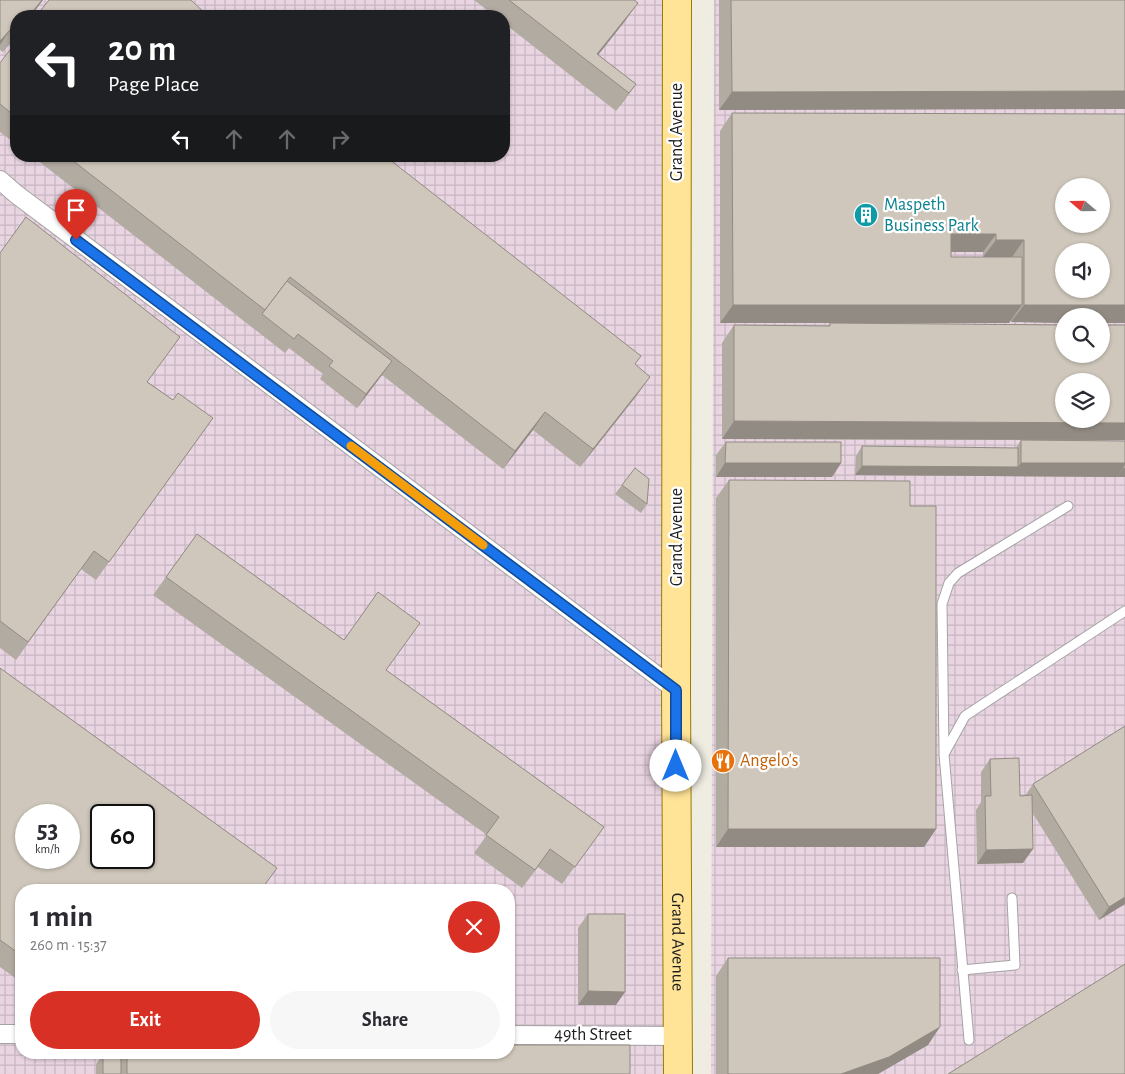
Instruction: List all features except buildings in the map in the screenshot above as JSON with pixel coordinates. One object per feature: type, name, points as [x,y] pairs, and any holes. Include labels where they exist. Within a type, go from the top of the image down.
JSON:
[{"type":"main road","name":"Grand Avenue","points":[[678,0],[676,690],[678,1074]]},
{"type":"street","points":[[0,180],[31,206],[676,690]]},
{"type":"street","points":[[0,1034],[15,1034]]},
{"type":"street","name":"49th Street","points":[[515,1034],[678,1036]]},
{"type":"lane","points":[[968,1040],[944,754],[942,604],[949,583],[958,573],[1068,506]]},
{"type":"lane","points":[[944,754],[965,716],[1125,611]]},
{"type":"lane","points":[[962,970],[1015,965],[1012,898]]},
{"type":"shaded area","points":[[0,0],[677,0],[676,1074],[0,1074]]},
{"type":"shaded area","points":[[714,0],[1125,0],[1125,1074],[711,1074]]},
{"type":"slow traffic","points":[[351,446],[483,545]]},
{"type":"place","name":"Maspeth Business Park","points":[[866,215]]},
{"type":"place","name":"Angelo's","points":[[723,761]]},
{"type":"route","points":[[76,240],[676,690],[676,766]]}]
